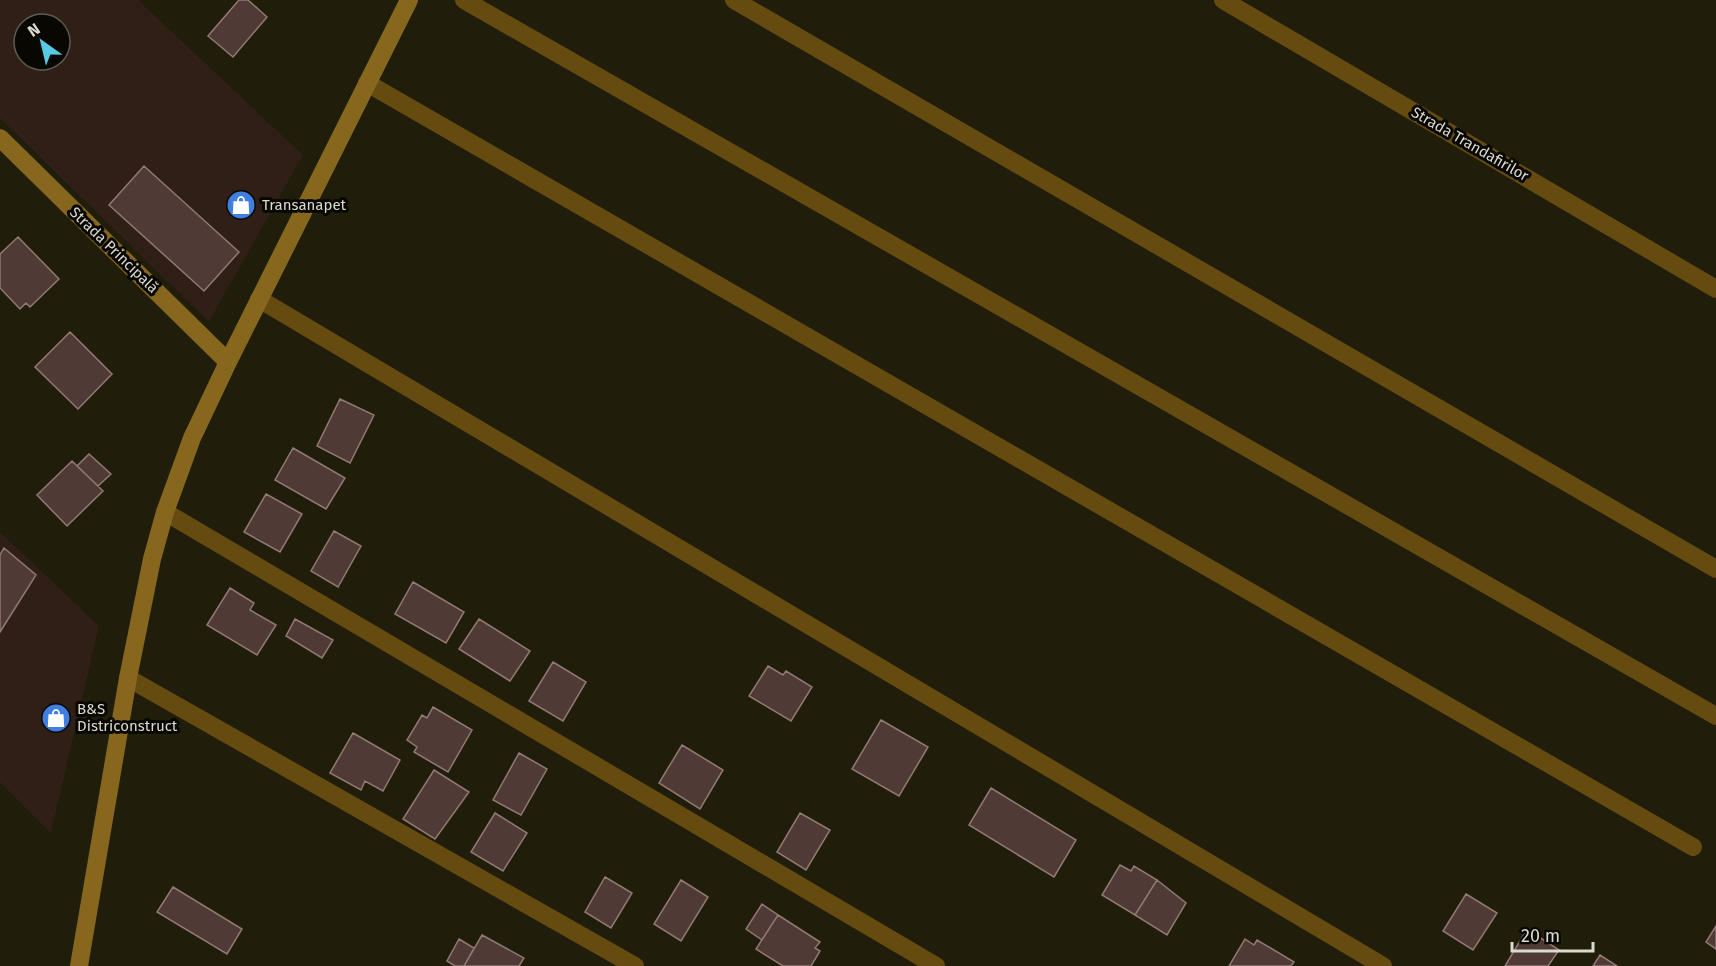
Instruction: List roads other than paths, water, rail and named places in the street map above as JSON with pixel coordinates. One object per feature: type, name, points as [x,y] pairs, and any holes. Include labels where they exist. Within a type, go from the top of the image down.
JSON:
[{"type":"main road","points":[[79,966],[128,678],[152,560],[165,512],[192,438],[228,362],[409,0]]},
{"type":"main road","name":"Strada Principală","points":[[0,138],[228,362]]},
{"type":"street","points":[[464,0],[1716,716]]},
{"type":"street","points":[[734,0],[1716,569]]},
{"type":"street","name":"Strada Trandafirilor","points":[[1222,0],[1716,289]]},
{"type":"street","points":[[367,83],[1693,847]]},
{"type":"street","points":[[259,299],[1383,966]]},
{"type":"street","points":[[165,512],[936,966]]},
{"type":"street","points":[[128,678],[635,966]]},
{"type":"place","name":"Transanapet","points":[[241,205]]},
{"type":"place","name":"B&S Districonstruct","points":[[56,718]]}]
